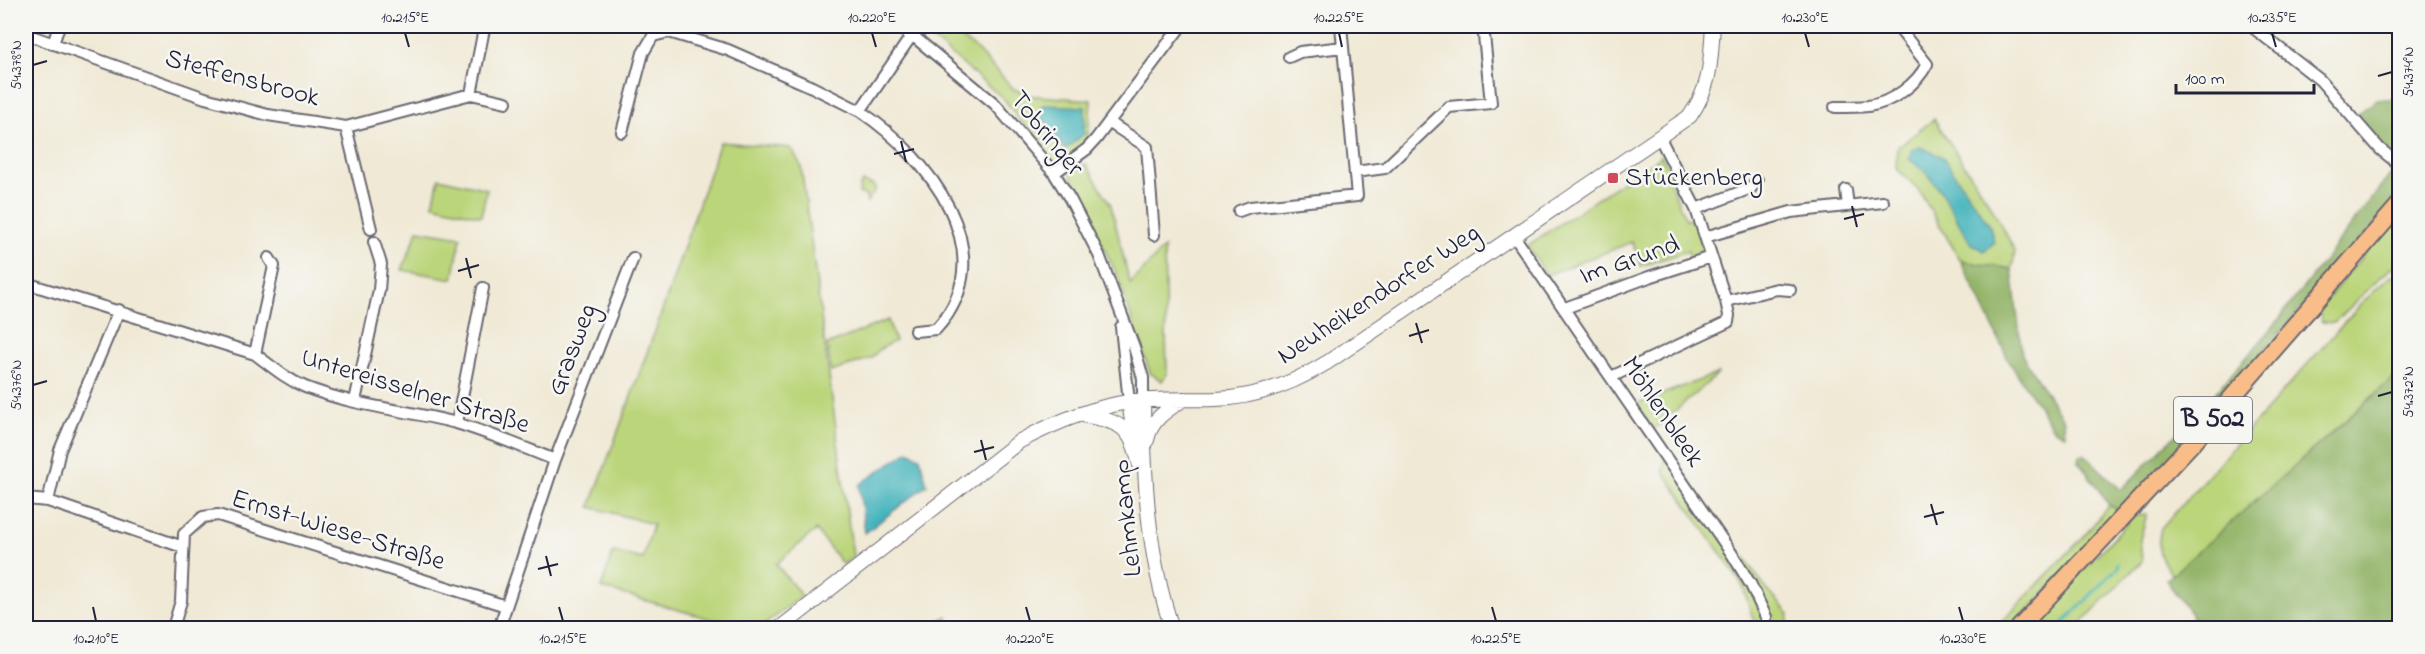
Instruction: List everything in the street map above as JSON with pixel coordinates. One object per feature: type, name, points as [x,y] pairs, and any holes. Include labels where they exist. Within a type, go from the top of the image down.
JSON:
[{"type":"highway","name":"B 502","points":[[2019,628],[2194,441],[2400,204]]},
{"type":"street","points":[[53,44],[59,26]]},
{"type":"street","points":[[471,93],[484,29],[481,26]]},
{"type":"street","name":"Tobringer","points":[[895,26],[912,35],[995,104],[1054,173],[1088,231],[1118,306],[1143,378],[1136,401]]},
{"type":"street","points":[[1054,173],[1087,149],[1110,123],[1181,26]]},
{"type":"street","points":[[1239,211],[1250,207],[1357,196],[1341,26]]},
{"type":"street","points":[[1355,172],[1385,168],[1449,107],[1491,103],[1483,26]]},
{"type":"street","name":"Neuheikendorfer Weg","points":[[780,628],[1020,441],[1050,425],[1078,415],[1136,401],[1218,399],[1258,394],[1293,382],[1337,356],[1690,116],[1702,99],[1710,76],[1713,26]]},
{"type":"street","points":[[1835,107],[1870,106],[1897,96],[1921,76],[1928,64],[1897,26]]},
{"type":"street","points":[[2250,26],[2320,80],[2379,148],[2400,165]]},
{"type":"street","points":[[622,132],[643,53],[653,36],[669,32],[736,53],[860,111],[898,141],[922,167],[950,209],[962,241],[964,268],[957,301],[949,315],[936,329],[915,331]]},
{"type":"street","name":"Steffensbrook","points":[[26,34],[205,98],[268,115],[346,127],[471,93],[506,102]]},
{"type":"street","points":[[860,111],[912,35]]},
{"type":"street","points":[[1289,57],[1300,52],[1343,47]]},
{"type":"street","points":[[1110,123],[1148,147],[1154,235]]},
{"type":"street","name":"Steffensbrook","points":[[346,127],[371,229]]},
{"type":"street","points":[[1611,376],[1728,322],[1726,301],[1696,209],[1660,138]]},
{"type":"street","points":[[1696,209],[1751,188],[1757,180]]},
{"type":"street","points":[[1846,190],[1848,206]]},
{"type":"street","points":[[1705,237],[1791,212],[1883,202]]},
{"type":"street","name":"Möhlenbleek","points":[[1514,236],[1744,573],[1766,617]]},
{"type":"street","points":[[355,401],[379,290],[381,264],[375,242]]},
{"type":"street","name":"Im Grund","points":[[1565,308],[1711,257]]},
{"type":"street","points":[[255,354],[274,266],[269,258]]},
{"type":"street","name":"Grasweg","points":[[499,628],[555,460],[633,258]]},
{"type":"street","name":"Untereisselner Straße","points":[[26,283],[255,354],[282,374],[304,386],[355,401],[457,423],[555,460]]},
{"type":"street","points":[[457,423],[483,288]]},
{"type":"street","points":[[1726,301],[1777,289],[1790,290]]},
{"type":"street","name":"Tobringer","points":[[1118,306],[1125,354],[1136,401]]},
{"type":"street","points":[[48,501],[60,450],[119,310]]},
{"type":"street","points":[[1078,415],[1117,423],[1126,431],[1140,451],[1154,423],[1166,411],[1184,399]]},
{"type":"street","name":"Lehmkamp","points":[[1136,401],[1146,501],[1159,583],[1172,628]]},
{"type":"street","points":[[26,499],[48,501],[183,548]]},
{"type":"street","name":"Ernst-Wiese-Straße","points":[[173,628],[181,602],[184,534],[203,517],[218,515],[506,606]]},
{"type":"green space","points":[[924,26],[940,26],[974,47],[1015,90],[1023,91],[1024,95],[1091,100],[1087,149],[1057,170],[1004,99],[921,30]]},
{"type":"green space","points":[[2399,98],[2400,165],[2353,117],[2377,100]]},
{"type":"green space","points":[[1934,119],[1991,206],[2015,251],[2012,269],[1961,261],[1918,189],[1896,168],[1897,148]]},
{"type":"green space","points":[[720,142],[791,148],[801,166],[853,556],[843,565],[816,530],[776,564],[802,596],[760,628],[742,628],[601,588],[613,552],[643,559],[653,524],[590,507],[658,323]]},
{"type":"green space","points":[[1661,156],[1675,176],[1669,180],[1686,220],[1694,218],[1703,249],[1700,257],[1691,260],[1688,251],[1641,266],[1632,242],[1547,275],[1527,246]]},
{"type":"green space","points":[[1086,164],[1111,205],[1130,284],[1164,248],[1167,374],[1162,381],[1150,373],[1117,275],[1072,182],[1071,173]]},
{"type":"green space","points":[[2399,166],[2399,197],[2122,512],[2109,505],[2079,461],[2080,455],[2084,454],[2121,490],[2203,407],[2273,327]]},
{"type":"green space","points":[[439,178],[487,189],[481,216],[433,205]]},
{"type":"green space","points":[[863,182],[873,185],[876,189],[867,202],[865,195],[859,193]]},
{"type":"green space","points":[[2399,212],[2399,262],[2334,323],[2322,322],[2319,309]]},
{"type":"green space","points":[[418,230],[461,237],[453,279],[402,270]]},
{"type":"green space","points":[[1961,261],[2012,269],[2022,355],[2064,421],[2065,435],[2054,430],[2010,363]]},
{"type":"green space","points":[[2399,271],[2399,373],[2172,575],[2160,553],[2161,528],[2362,303]]},
{"type":"green space","points":[[888,320],[895,341],[880,349],[871,358],[831,372],[827,345]]},
{"type":"green space","points":[[1719,373],[1653,430],[1636,404]]},
{"type":"green space","points":[[2399,373],[2399,628],[2198,628],[2191,614],[2166,580]]},
{"type":"green space","points":[[1666,456],[1676,461],[1764,586],[1789,614],[1787,628],[1756,628],[1742,584],[1663,471]]},
{"type":"green space","points":[[2109,505],[2122,512],[2011,628],[1996,628],[2085,535]]},
{"type":"green space","points":[[2147,514],[2140,539],[2142,561],[2076,628],[2028,628],[2134,516]]},
{"type":"green space","points":[[947,616],[949,628],[925,628]]},
{"type":"water","points":[[1043,105],[1085,107],[1084,134],[1065,150],[1039,112]]},
{"type":"water","points":[[1920,147],[1943,157],[1990,226],[1994,243],[1984,251],[1971,244],[1941,192],[1927,173],[1909,159],[1911,150]]},
{"type":"water","points":[[908,451],[920,457],[927,485],[865,533],[859,485]]},
{"type":"waterway","points":[[2059,628],[2117,568],[2118,563]]},
{"type":"place","name":"Stückenberg","points":[[1613,178]]}]
